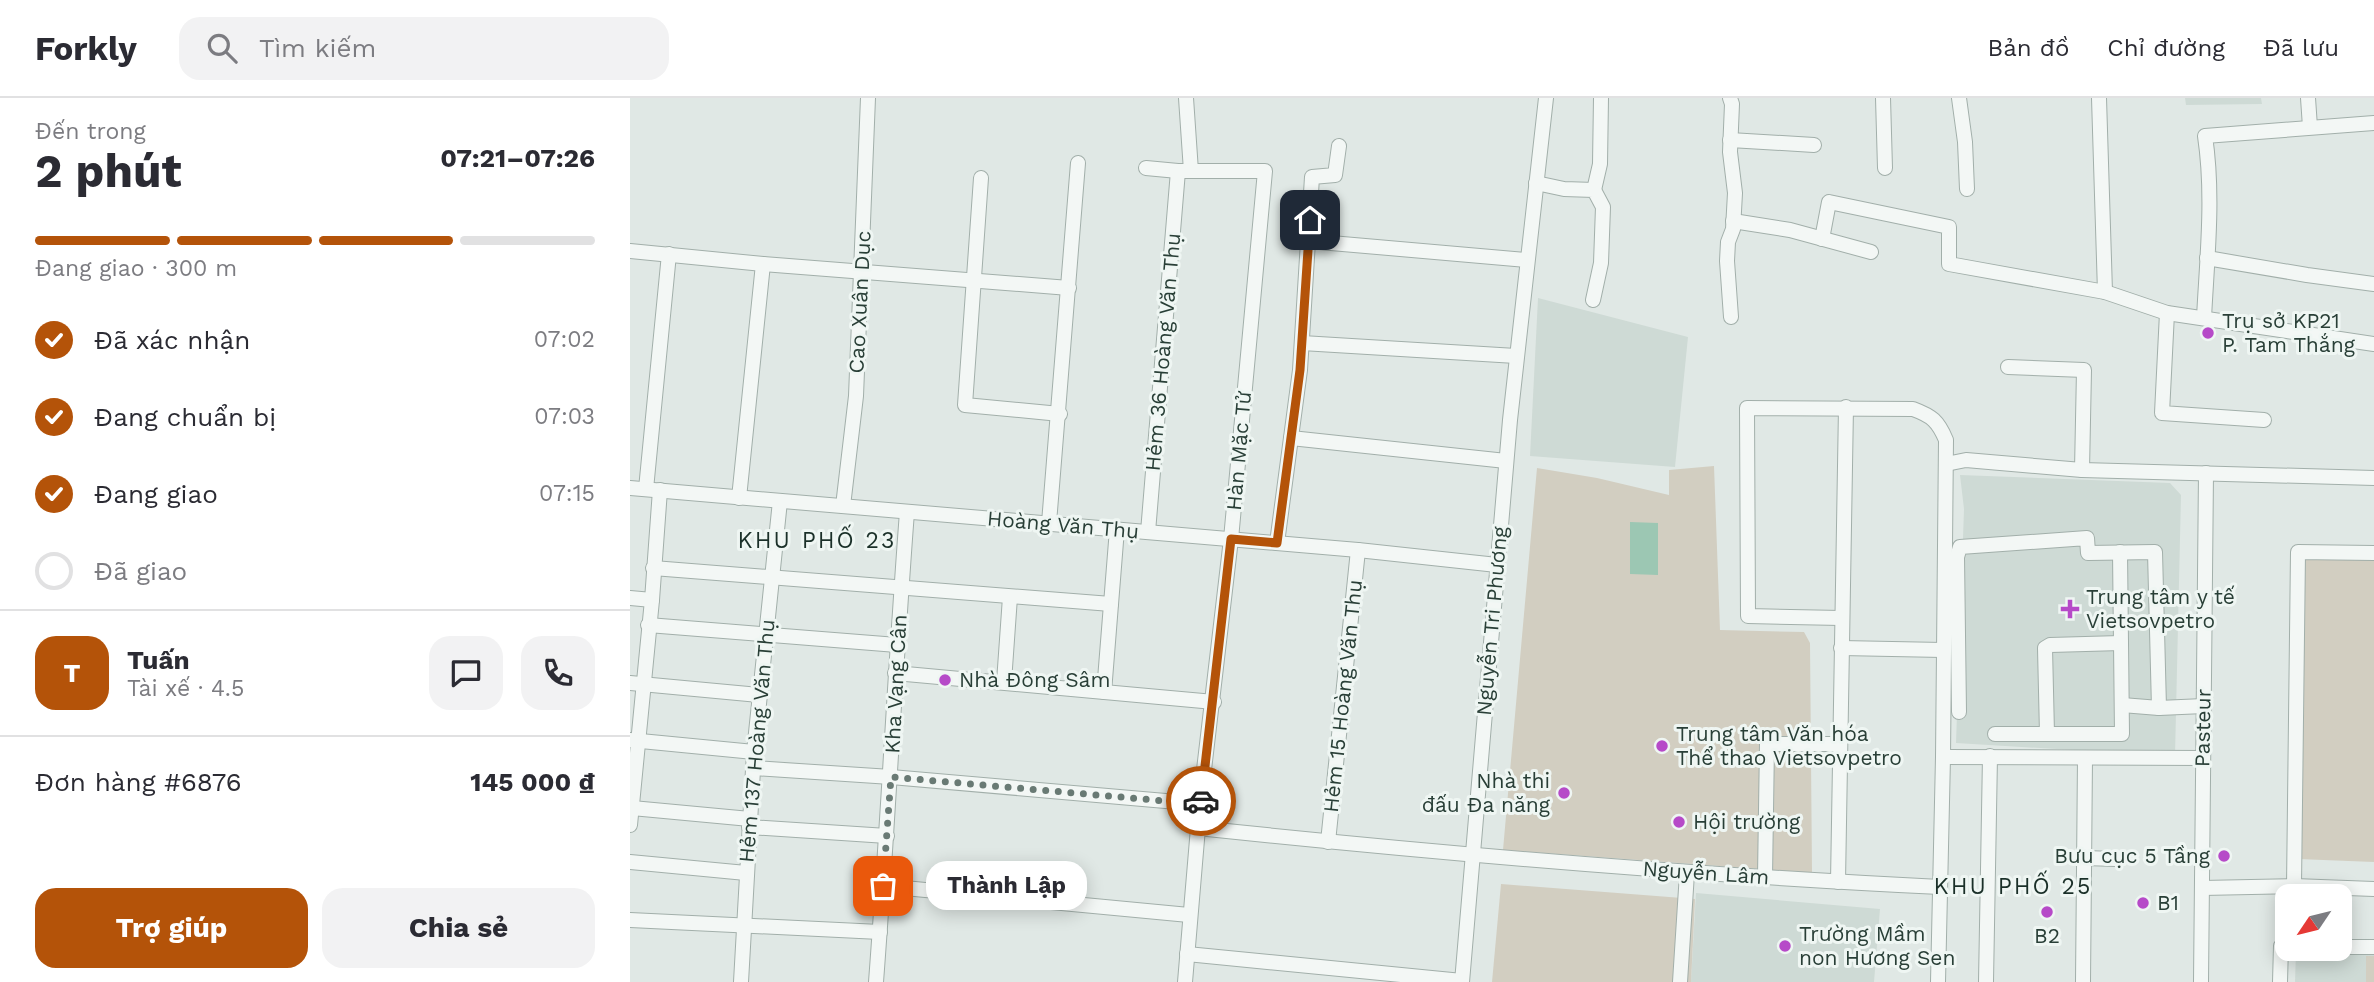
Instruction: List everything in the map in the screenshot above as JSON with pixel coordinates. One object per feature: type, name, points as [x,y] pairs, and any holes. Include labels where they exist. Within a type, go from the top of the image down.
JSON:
[{"type":"street","name":"Cao Xuân Dục","points":[[843,506],[856,397],[868,98]]},
{"type":"street","name":"Hẻm 36 Hoàng Văn Thụ","points":[[1148,532],[1184,171],[1186,98]]},
{"type":"street","name":"Nguyễn Tri Phương","points":[[1462,981],[1506,461],[1546,98]]},
{"type":"street","points":[[1593,300],[1601,263],[1602,207],[1594,190],[1600,164],[1601,98]]},
{"type":"street","points":[[1730,98],[1730,140],[1735,194],[1727,261],[1731,317]]},
{"type":"street","points":[[1884,98],[1885,168]]},
{"type":"street","points":[[1959,98],[1965,142],[1966,189]]},
{"type":"street","points":[[2099,98],[2105,292]]},
{"type":"street","points":[[2308,98],[2310,127]]},
{"type":"street","points":[[2204,317],[2208,157],[2205,136],[2374,122]]},
{"type":"street","points":[[1730,140],[1814,145]]},
{"type":"street","points":[[1277,543],[1302,342],[1312,177],[1335,175],[1339,146]]},
{"type":"street","points":[[1049,523],[1078,163]]},
{"type":"street","points":[[1146,168],[1184,171]]},
{"type":"street","name":"Hàn Mặc Tử","points":[[1184,171],[1265,171],[1231,539],[1189,915],[1185,982]]},
{"type":"street","points":[[981,178],[965,405],[1060,414]]},
{"type":"street","points":[[1536,183],[1564,189],[1594,190]]},
{"type":"street","points":[[1822,239],[1829,202],[1859,207],[1949,226],[1949,264],[2105,292],[2167,313],[2374,339]]},
{"type":"street","points":[[1733,221],[1790,230],[1871,252]]},
{"type":"street","points":[[1308,241],[1527,260]]},
{"type":"street","points":[[630,251],[1069,288]]},
{"type":"street","points":[[630,825],[636,683],[652,600],[653,490],[669,254]]},
{"type":"street","points":[[2207,258],[2374,284]]},
{"type":"street","points":[[738,498],[763,264]]},
{"type":"street","points":[[2167,313],[2162,413],[2264,420]]},
{"type":"street","points":[[1302,342],[1516,356]]},
{"type":"street","points":[[2008,367],[2084,370],[2082,470]]},
{"type":"street","points":[[1838,882],[1846,407]]},
{"type":"street","points":[[1841,618],[1748,617],[1747,408],[1913,409],[1940,424],[1946,440],[1938,982]]},
{"type":"street","points":[[1291,438],[1506,461]]},
{"type":"street","points":[[1946,464],[1966,460],[2082,470],[2374,478]]},
{"type":"street","name":"Pasteur","points":[[2201,982],[2206,473]]},
{"type":"street","name":"Hoàng Văn Thụ","points":[[630,488],[1358,550],[1497,565]]},
{"type":"street","name":"Hẻm 137 Hoàng Văn Thụ","points":[[741,982],[754,752],[780,501]]},
{"type":"street","name":"Kha Vạng Cân","points":[[876,982],[907,512]]},
{"type":"street","points":[[1104,692],[1117,529]]},
{"type":"street","points":[[1959,712],[1956,557],[1960,547],[2087,538],[2088,553],[2155,552],[2159,708]]},
{"type":"street","name":"Hẻm 15 Hoàng Văn Thụ","points":[[1328,842],[1358,550]]},
{"type":"street","points":[[1995,734],[2122,734],[2120,552]]},
{"type":"street","points":[[2294,884],[2298,552],[2374,553]]},
{"type":"street","points":[[653,568],[1111,604]]},
{"type":"street","points":[[1004,682],[1010,597]]},
{"type":"street","points":[[630,598],[652,600]]},
{"type":"street","points":[[648,625],[897,645]]},
{"type":"street","points":[[2047,734],[2045,648],[2050,645],[2121,643]]},
{"type":"street","points":[[1841,648],[1944,650]]},
{"type":"street","points":[[895,673],[1214,702]]},
{"type":"street","points":[[636,683],[759,695]]},
{"type":"street","points":[[2122,705],[2159,708],[2204,706]]},
{"type":"street","points":[[634,741],[754,752]]},
{"type":"street","points":[[1765,877],[1767,744],[1840,744]]},
{"type":"street","points":[[1986,982],[1990,756]]},
{"type":"street","points":[[1943,757],[2203,758]]},
{"type":"street","points":[[2082,982],[2085,758]]},
{"type":"street","points":[[753,768],[891,777],[1200,804]]},
{"type":"street","points":[[632,808],[749,823],[887,836]]},
{"type":"street","name":"Nguyễn Lâm","points":[[1198,828],[1473,856],[1687,873],[1940,887]]},
{"type":"street","points":[[2084,858],[2116,859]]},
{"type":"street","points":[[630,862],[746,873]]},
{"type":"street","points":[[1680,982],[1687,873]]},
{"type":"street","points":[[883,886],[1189,915]]},
{"type":"street","points":[[2202,888],[2275,886]]},
{"type":"street","points":[[2352,888],[2374,889]]},
{"type":"street","points":[[630,920],[880,932]]},
{"type":"street","points":[[2352,947],[2374,947]]},
{"type":"street","points":[[1187,954],[1462,981]]},
{"type":"street","points":[[2280,982],[2281,961]]},
{"type":"shaded area","points":[[2185,98],[2261,98],[2262,104],[2186,105]]},
{"type":"shaded area","points":[[1538,298],[1688,337],[1675,467],[1530,456]]},
{"type":"shaded area","name":"Trung tâm Văn hóa Thể thao Vietsovpetro","points":[[1714,466],[1720,630],[1804,632],[1810,643],[1812,873],[1503,850],[1537,468],[1597,478],[1669,495],[1669,470]]},
{"type":"shaded area","name":"Trung tâm y tế Vietsovpetro","points":[[1960,475],[2170,483],[2181,495],[2175,756],[1956,743],[1964,509]]},
{"type":"shaded area","points":[[1630,522],[1658,523],[1658,575],[1630,574]]},
{"type":"shaded area","points":[[2300,545],[2374,545],[2374,862],[2298,859]]},
{"type":"shaded area","points":[[1501,884],[1695,899],[1691,982],[1492,982]]},
{"type":"shaded area","name":"Trường Mầm non Hương Sen","points":[[1696,893],[1880,909],[1874,982],[1691,982]]},
{"type":"shaded area","points":[[2352,952],[2374,953],[2374,982],[2295,982],[2296,961],[2352,961]]},
{"type":"shaded area","points":[[2366,956],[2374,956],[2374,982],[2366,982]]},
{"type":"way so far","points":[[883,886],[891,777],[1200,804],[1201,801]]},
{"type":"place","name":"Trụ sở KP21 P. Tam Thắng","points":[[2208,333]]},
{"type":"place","name":"Trung tâm y tế Vietsovpetro","points":[[2070,609]]},
{"type":"place","name":"Nhà Đông Sâm","points":[[945,680]]},
{"type":"place","name":"Trung tâm Văn hóa Thể thao Vietsovpetro","points":[[1662,746]]},
{"type":"place","name":"Nhà thi đấu Đa năng","points":[[1564,793]]},
{"type":"place","name":"Hội trường","points":[[1679,822]]},
{"type":"place","name":"Bưu cục 5 Tầng","points":[[2224,856]]},
{"type":"place","name":"Thành Lập","points":[[883,886]]},
{"type":"place","name":"B1","points":[[2143,903]]},
{"type":"place","name":"B2","points":[[2047,912]]},
{"type":"place","name":"Trường Mầm non Hương Sen","points":[[1785,946]]},
{"type":"district","name":"KHU PHỐ 23","points":[[817,540]]},
{"type":"district","name":"KHU PHỐ 25","points":[[2013,886]]},
{"type":"route","points":[[1201,801],[1231,539],[1277,543],[1300,370],[1310,220]]}]
